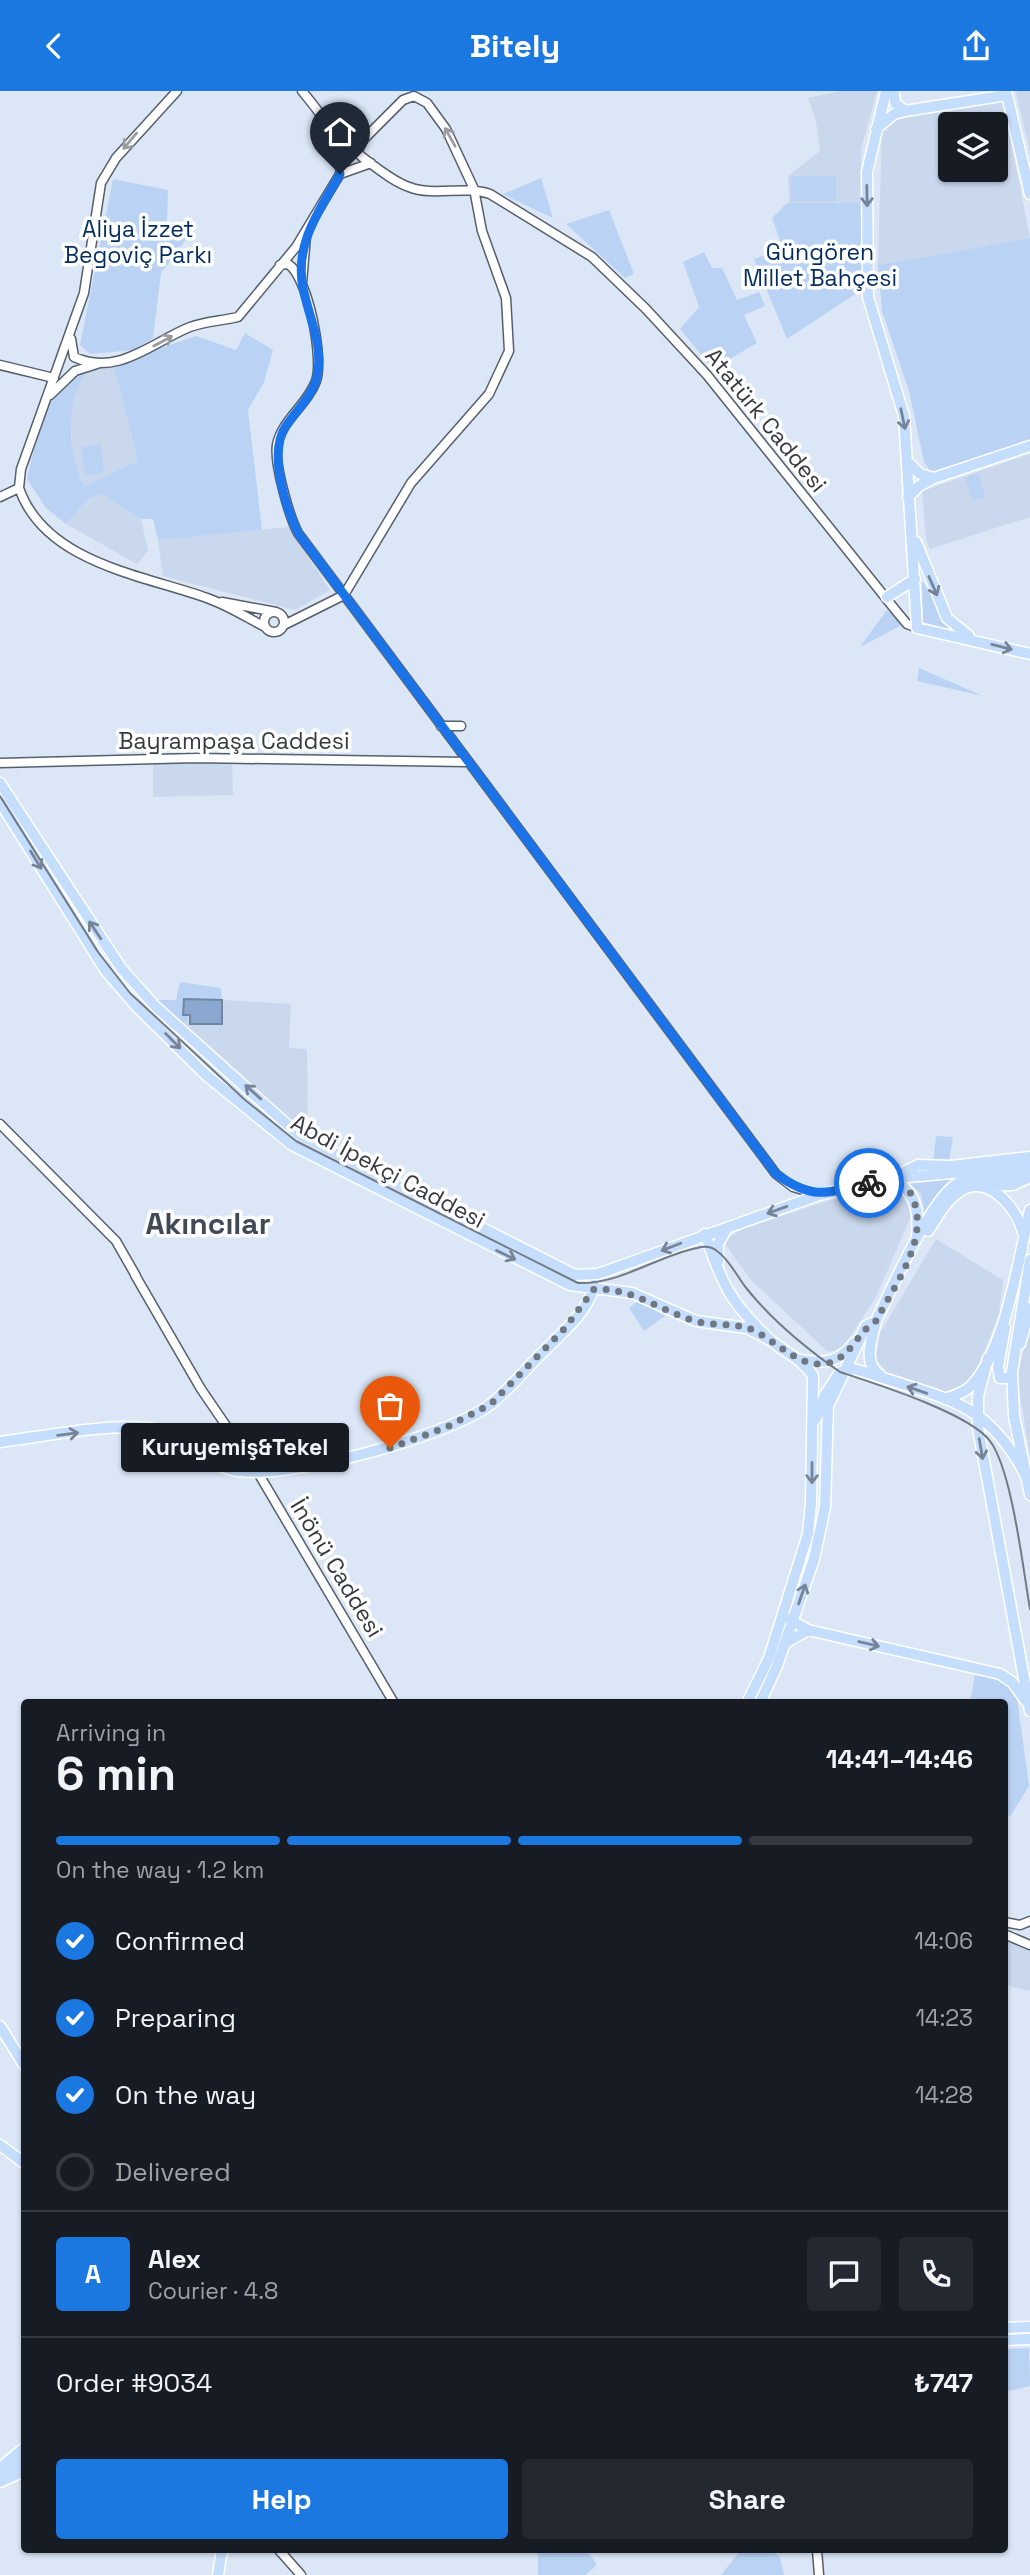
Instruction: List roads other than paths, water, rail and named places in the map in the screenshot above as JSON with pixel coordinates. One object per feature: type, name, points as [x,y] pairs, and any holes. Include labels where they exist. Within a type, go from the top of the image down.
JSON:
[{"type":"main road","points":[[886,91],[867,172],[868,297],[904,417],[917,628],[1030,654]]},
{"type":"main road","points":[[894,91],[895,103],[905,111]]},
{"type":"main road","points":[[876,129],[894,114],[1006,93],[1030,194]]},
{"type":"main road","points":[[908,497],[919,486],[934,478],[1030,446]]},
{"type":"main road","points":[[907,461],[920,474],[934,478]]},
{"type":"main road","points":[[909,522],[920,557],[947,618],[956,628],[974,639]]},
{"type":"main road","points":[[887,597],[915,579]]},
{"type":"main road","name":"Abdi İpekçi Caddesi","points":[[0,783],[129,978],[193,1042],[258,1095],[282,1121],[299,1135],[521,1248],[575,1275],[589,1276]]},
{"type":"main road","name":"Abdi İpekçi Caddesi","points":[[0,803],[112,979],[206,1075],[292,1145],[570,1286],[632,1293],[696,1321],[747,1328],[770,1340]]},
{"type":"main road","points":[[890,1179],[918,1165],[951,1166],[1030,1157]]},
{"type":"main road","points":[[1018,1158],[1030,1165]]},
{"type":"main road","points":[[0,1442],[110,1429],[148,1428],[184,1445],[214,1465],[236,1471],[288,1468],[390,1448],[447,1427],[491,1404],[565,1328],[594,1289],[594,1282],[589,1276],[819,1195],[890,1179],[1030,1165]]},
{"type":"main road","points":[[917,1240],[927,1233],[950,1199],[961,1189],[1013,1185],[1030,1176]]},
{"type":"main road","points":[[762,1699],[785,1644],[814,1559],[825,1507],[828,1406],[846,1370],[935,1208],[952,1186],[960,1182],[1030,1176]]},
{"type":"main road","points":[[890,1179],[910,1192],[916,1203],[917,1240]]},
{"type":"main road","points":[[977,1187],[1000,1195],[1011,1205],[1024,1236]]},
{"type":"main road","points":[[1011,1378],[1000,1378],[998,1367],[1008,1307],[1030,1210]]},
{"type":"main road","points":[[718,1267],[718,1244],[727,1227]]},
{"type":"main road","points":[[705,1234],[730,1298],[770,1340],[800,1360],[813,1376],[808,1534],[769,1658],[749,1699]]},
{"type":"main road","points":[[1030,1260],[1011,1378],[1014,1416],[1030,1495]]},
{"type":"main road","points":[[1008,1307],[988,1358],[976,1412],[1030,1708]]},
{"type":"main road","points":[[1011,1378],[1030,1308]]},
{"type":"main road","points":[[800,1360],[828,1363],[844,1356],[871,1324]]},
{"type":"main road","points":[[871,1324],[870,1360],[876,1372],[890,1380]]},
{"type":"main road","points":[[945,1399],[970,1387],[988,1358]]},
{"type":"main road","points":[[812,1444],[824,1395],[836,1376],[846,1370],[890,1380],[976,1412],[996,1429],[1013,1450],[1026,1476]]},
{"type":"main road","points":[[784,1613],[792,1622],[808,1630],[1000,1674],[1012,1682],[1030,1708]]},
{"type":"main road","points":[[785,1644],[808,1630]]},
{"type":"main road","points":[[0,2026],[21,2060]]},
{"type":"main road","points":[[0,2145],[21,2161]]},
{"type":"main road","points":[[1008,2328],[1030,2327]]},
{"type":"main road","points":[[1008,2340],[1030,2339]]},
{"type":"main road","points":[[3,2465],[21,2442]]},
{"type":"main road","points":[[3,2465],[21,2450]]},
{"type":"main road","points":[[0,2480],[21,2461]]},
{"type":"main road","points":[[0,2480],[21,2472]]},
{"type":"main road","points":[[218,2575],[222,2553]]},
{"type":"main road","points":[[224,2575],[228,2553]]},
{"type":"street","points":[[177,91],[116,158],[101,183],[83,293],[21,469],[19,488],[24,500],[47,530],[74,550],[125,573],[281,618]]},
{"type":"street","points":[[43,403],[63,379],[75,371],[99,363],[132,358],[208,321],[237,317],[308,229],[340,174],[343,162],[340,150],[318,108],[302,93]]},
{"type":"street","points":[[265,627],[267,615],[281,618],[307,616],[344,595],[411,483],[489,394],[509,351],[506,298],[482,231],[474,189],[446,129],[427,103],[418,97],[402,100],[360,143],[340,150]]},
{"type":"street","points":[[360,143],[358,153],[408,187],[426,191],[474,189]]},
{"type":"street","points":[[340,174],[371,163]]},
{"type":"street","name":"Atatürk Caddesi","points":[[474,189],[490,194],[592,257],[638,301],[707,375],[907,624],[917,628]]},
{"type":"street","points":[[302,286],[308,229]]},
{"type":"street","points":[[280,265],[288,264],[295,268],[316,334],[317,379],[277,442],[276,457],[289,516],[298,533],[776,1174],[793,1187],[819,1195]]},
{"type":"street","points":[[70,335],[74,357],[99,363]]},
{"type":"street","points":[[0,365],[54,378]]},
{"type":"street","points":[[0,497],[19,488]]},
{"type":"street","points":[[212,600],[276,632],[281,618]]},
{"type":"street","points":[[441,726],[461,726]]},
{"type":"street","name":"Bayrampaşa Caddesi","points":[[0,763],[196,758],[467,762]]},
{"type":"street","name":"İnönü Caddesi","points":[[0,1124],[117,1241],[201,1389],[257,1471],[392,1699]]},
{"type":"street","points":[[1008,1923],[1020,1925],[1030,1921]]},
{"type":"street","points":[[1008,1936],[1030,1945]]},
{"type":"street","points":[[282,2553],[301,2575]]},
{"type":"street","points":[[817,2553],[819,2575]]},
{"type":"tram line","points":[[0,796],[98,952],[130,993],[244,1099],[296,1141],[578,1283],[608,1279],[682,1252],[702,1247],[712,1248],[726,1259],[747,1289],[779,1323],[840,1372],[943,1410],[979,1430],[990,1441],[1005,1474],[1016,1521],[1030,1609]]},
{"type":"place","name":"Kuruyemiş&Tekel","points":[[390,1448]]},
{"type":"district","name":"Akıncılar","points":[[208,1223]]},
{"type":"park label","name":"Aliya İzzet Begoviç Parkı","points":[[138,242]]},
{"type":"park label","name":"Güngören Millet Bahçesi","points":[[820,265]]}]
